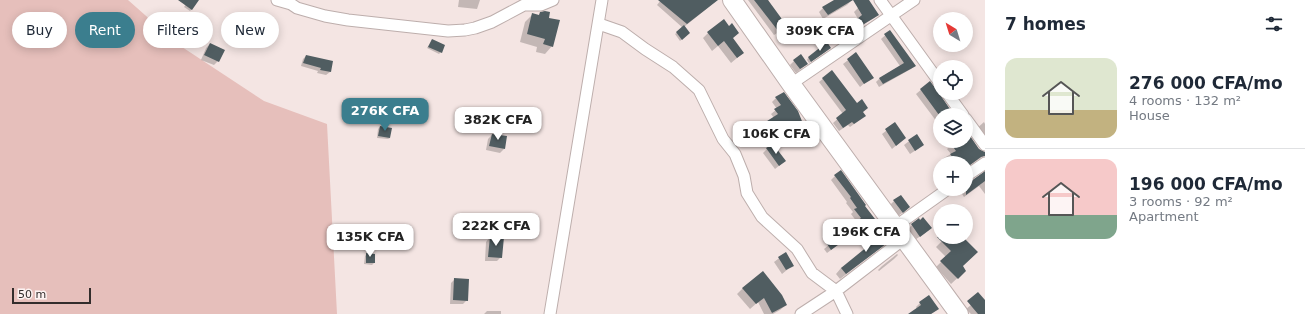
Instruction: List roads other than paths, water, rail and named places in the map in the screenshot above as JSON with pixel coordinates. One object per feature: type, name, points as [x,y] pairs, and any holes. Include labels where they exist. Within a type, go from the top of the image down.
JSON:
[{"type":"main road","points":[[732,0],[791,84],[959,314]]},
{"type":"street","points":[[277,0],[291,4],[297,8],[325,16],[448,31],[475,28],[492,22],[524,5],[541,5],[554,0]]},
{"type":"street","points":[[550,314],[602,0]]},
{"type":"street","points":[[880,0],[933,73]]},
{"type":"street","points":[[791,84],[914,0]]},
{"type":"street","points":[[599,24],[622,32],[673,67],[699,90],[723,139],[735,154],[744,176],[747,193],[762,216],[797,249],[812,273],[836,291],[847,314]]},
{"type":"street","points":[[973,129],[985,145]]},
{"type":"street","points":[[973,171],[985,163]]},
{"type":"street","points":[[801,314],[836,291],[940,196]]}]
